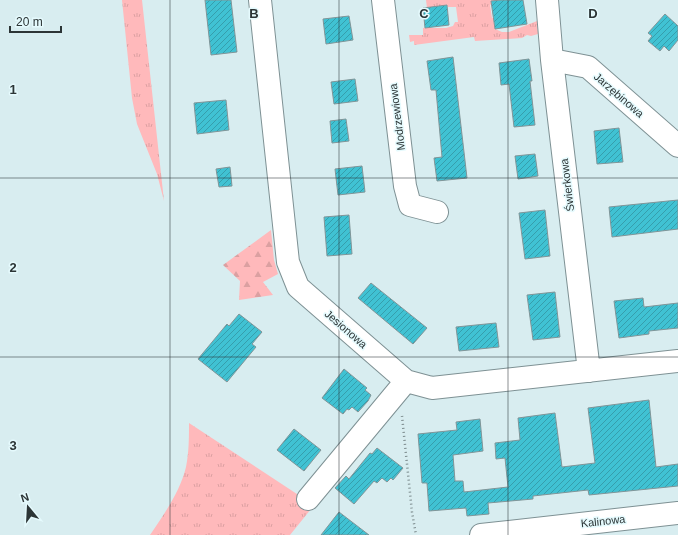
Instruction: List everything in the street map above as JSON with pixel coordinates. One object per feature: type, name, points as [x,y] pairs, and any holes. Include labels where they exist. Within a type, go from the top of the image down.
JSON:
[{"type":"street","name":"Jesionowa","points":[[260,0],[288,262],[298,287],[403,385],[432,388],[678,361]]},
{"type":"street","name":"Modrzewiowa","points":[[383,0],[405,186],[410,204],[437,212]]},
{"type":"street","name":"Świerkowa","points":[[547,0],[552,60],[589,370]]},
{"type":"street","name":"Jarzębinowa","points":[[552,60],[588,67],[678,146]]},
{"type":"street","points":[[308,499],[403,385]]},
{"type":"street","name":"Kalinowa","points":[[481,535],[678,513]]},
{"type":"path","points":[[403,385],[412,512],[416,535]]},
{"type":"green space","points":[[122,0],[142,0],[164,201],[157,174],[137,124],[132,98]]},
{"type":"green space","points":[[426,0],[501,0],[491,1],[492,4],[490,5],[495,29],[502,32],[509,32],[537,21],[538,34],[531,36],[527,35],[522,38],[475,41],[474,37],[414,45],[414,41],[410,42],[409,35],[423,35],[423,28],[446,28],[453,26],[455,22],[458,22],[456,7],[448,7],[447,5],[427,8]]},
{"type":"green space","points":[[271,230],[274,260],[278,274],[263,282],[273,295],[239,300],[240,281],[223,265]]},
{"type":"green space","points":[[189,423],[303,498],[324,493],[290,535],[150,535],[161,519],[180,485],[188,456]]},
{"type":"building","points":[[205,0],[231,0],[237,52],[211,55]]},
{"type":"building","points":[[523,0],[527,24],[495,29],[491,1]]},
{"type":"building","points":[[447,5],[449,25],[425,28],[423,8]]},
{"type":"building","points":[[665,14],[678,26],[678,40],[669,51],[664,46],[660,51],[648,41],[652,36],[648,33]]},
{"type":"building","points":[[349,16],[353,40],[326,44],[323,19]]},
{"type":"building","points":[[453,57],[467,178],[437,181],[434,158],[442,157],[436,90],[431,90],[427,61]]},
{"type":"building","points":[[529,59],[535,125],[514,127],[509,84],[501,85],[499,63]]},
{"type":"building","points":[[355,79],[358,101],[334,104],[331,82]]},
{"type":"building","points":[[226,100],[229,130],[197,134],[194,103]]},
{"type":"building","points":[[346,119],[349,141],[332,143],[330,121]]},
{"type":"building","points":[[619,128],[623,162],[597,164],[594,131]]},
{"type":"building","points":[[535,154],[538,176],[518,179],[515,156]]},
{"type":"building","points":[[362,166],[365,192],[338,195],[335,169]]},
{"type":"building","points":[[230,167],[232,186],[219,187],[216,169]]},
{"type":"building","points":[[678,200],[678,229],[612,237],[609,207]]},
{"type":"building","points":[[545,210],[550,256],[525,259],[519,213]]},
{"type":"building","points":[[349,215],[352,254],[327,256],[324,217]]},
{"type":"building","points":[[371,283],[427,328],[413,344],[358,298]]},
{"type":"building","points":[[555,292],[560,337],[533,340],[527,295]]},
{"type":"building","points":[[643,298],[644,307],[678,303],[678,328],[649,331],[649,334],[619,338],[614,301]]},
{"type":"building","points":[[239,314],[262,332],[252,344],[256,347],[227,382],[198,359],[227,324],[229,326]]},
{"type":"building","points":[[496,323],[499,347],[459,351],[456,327]]},
{"type":"building","points":[[344,369],[367,388],[365,390],[371,395],[368,401],[358,412],[352,407],[349,410],[347,409],[343,414],[322,398]]},
{"type":"building","points":[[649,400],[656,467],[678,464],[678,486],[589,495],[588,490],[533,496],[533,499],[488,503],[489,514],[467,516],[466,508],[429,511],[427,483],[422,483],[418,434],[457,430],[456,422],[480,419],[483,451],[453,455],[455,481],[463,481],[464,492],[508,487],[505,458],[496,459],[495,443],[520,440],[518,418],[555,413],[562,467],[595,463],[588,408]]},
{"type":"building","points":[[294,429],[321,450],[304,471],[277,450]]},
{"type":"building","points":[[377,448],[403,468],[393,480],[391,478],[387,482],[382,478],[377,483],[374,481],[354,504],[335,488],[346,476],[349,479],[370,453],[372,454]]},
{"type":"building","points":[[339,512],[369,535],[321,535]]}]
